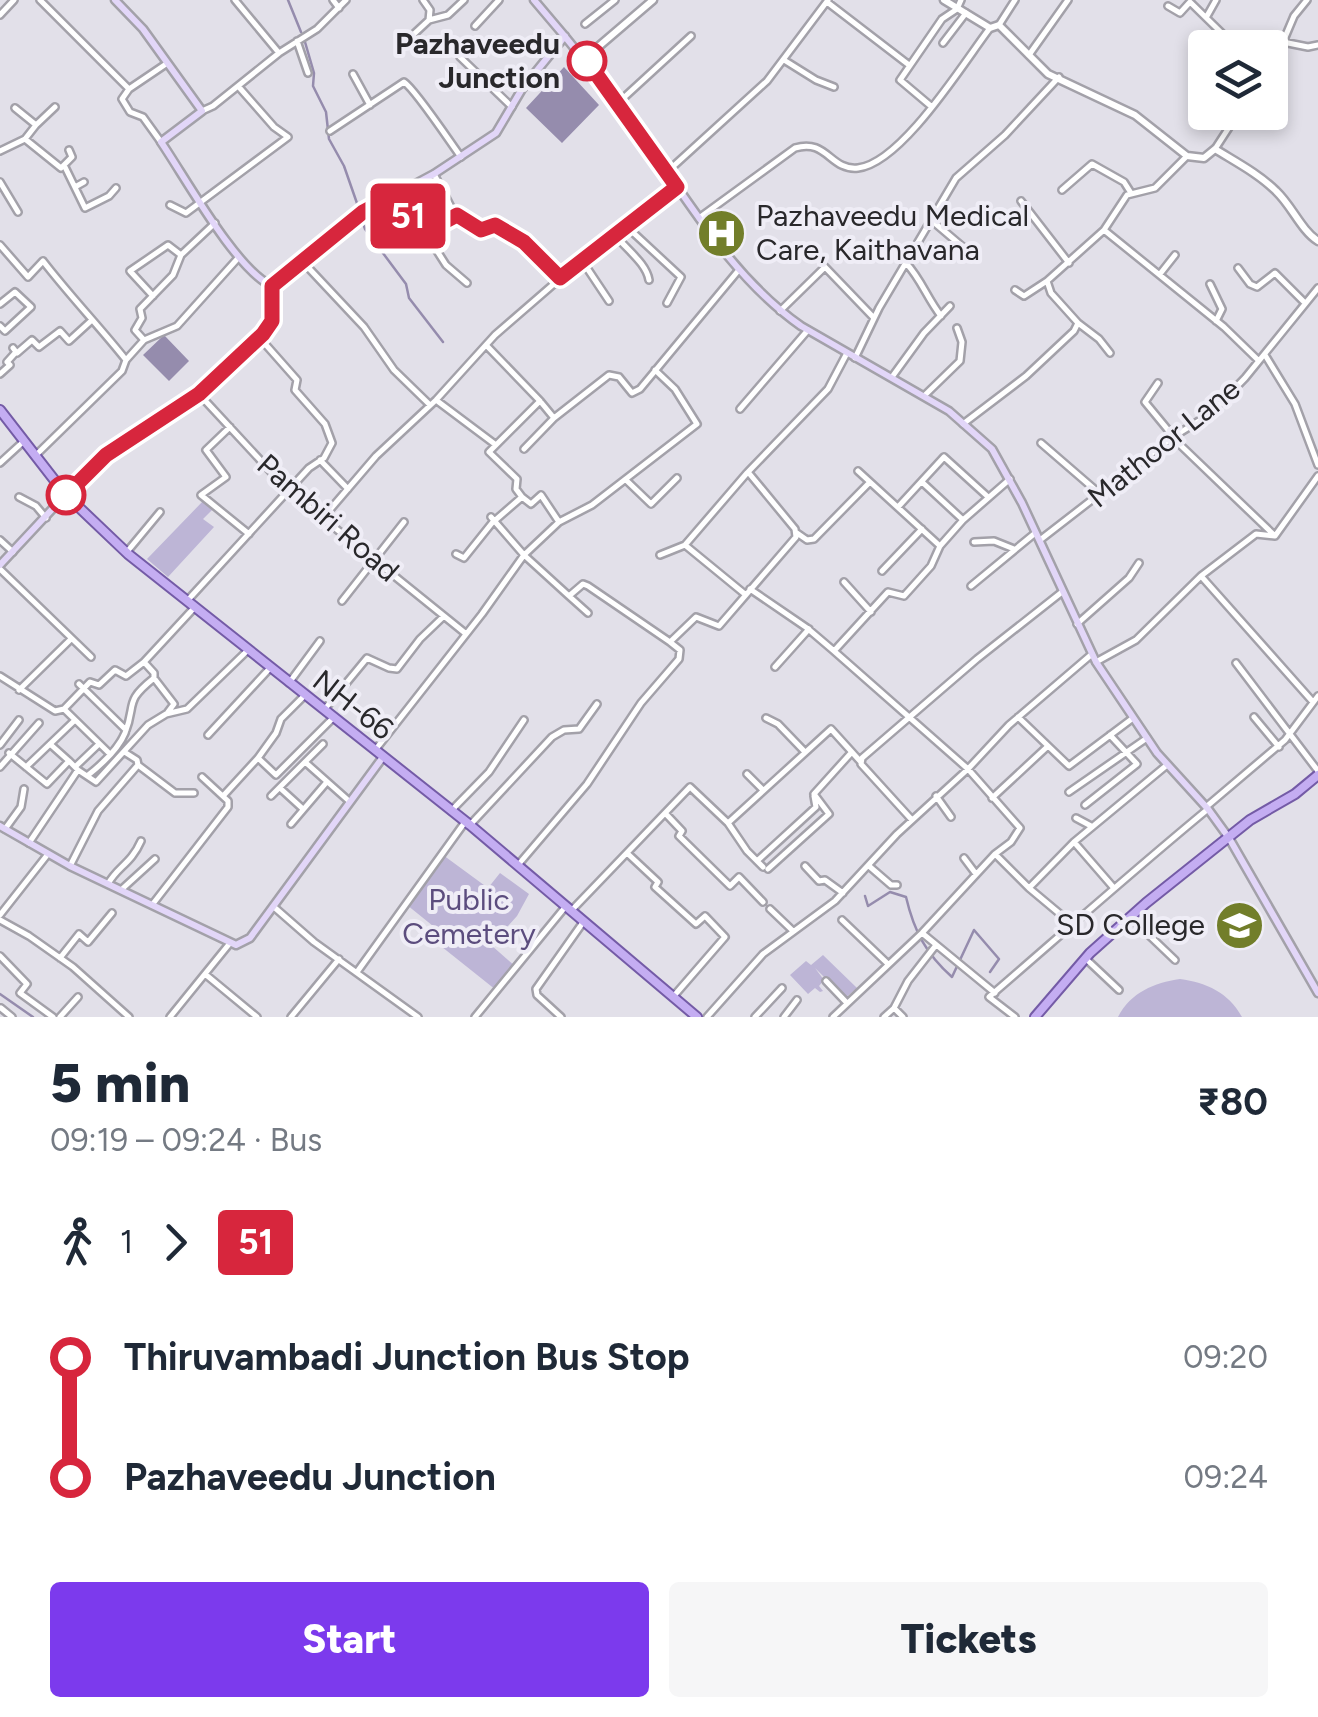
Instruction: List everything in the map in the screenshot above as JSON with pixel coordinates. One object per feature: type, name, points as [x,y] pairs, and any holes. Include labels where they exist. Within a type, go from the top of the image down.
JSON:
[{"type":"main road","points":[[115,0],[143,29],[202,111],[161,142],[240,257],[260,280],[272,286]]},
{"type":"main road","points":[[534,0],[618,103],[738,271],[808,330],[924,396],[992,449],[1010,479],[1094,658],[1147,738],[1229,838],[1318,993]]},
{"type":"main road","points":[[0,567],[106,455],[199,394],[259,337],[272,321],[272,286],[301,260],[363,212],[434,174],[496,133],[530,78],[565,36]]},
{"type":"main road","name":"NH-66","points":[[0,410],[66,495],[126,552],[467,823],[697,1017]]},
{"type":"main road","points":[[2,827],[70,866],[236,945],[250,938],[383,757]]},
{"type":"main road","points":[[1040,1015],[1085,958],[1130,916],[1250,820],[1294,794],[1318,773]]},
{"type":"street","points":[[0,15],[14,0]]},
{"type":"street","points":[[40,0],[129,89]]},
{"type":"street","points":[[234,0],[278,53]]},
{"type":"street","points":[[332,0],[339,8]]},
{"type":"street","points":[[202,111],[346,0]]},
{"type":"street","points":[[423,0],[430,10],[430,20]]},
{"type":"street","points":[[400,47],[430,20],[448,15],[464,0]]},
{"type":"street","points":[[474,26],[499,0]]},
{"type":"street","points":[[585,24],[614,0]]},
{"type":"street","points":[[584,58],[653,0]]},
{"type":"street","points":[[944,0],[995,26],[1048,74],[1135,115],[1187,156],[1204,158],[1216,149],[1228,130]]},
{"type":"street","points":[[932,107],[900,80],[942,19],[957,9],[961,0]]},
{"type":"street","points":[[700,218],[795,148],[806,145],[822,149],[838,164],[862,168],[905,138],[1015,0]]},
{"type":"street","points":[[1028,55],[1068,0]]},
{"type":"street","points":[[1207,16],[1216,0]]},
{"type":"street","points":[[1288,30],[1307,0]]},
{"type":"street","points":[[667,172],[767,81],[828,1],[910,64]]},
{"type":"street","points":[[1168,6],[1180,13],[1190,2],[1220,30]]},
{"type":"street","points":[[944,43],[966,13]]},
{"type":"street","points":[[618,103],[691,36]]},
{"type":"street","points":[[297,41],[308,73]]},
{"type":"street","points":[[1288,43],[1318,45]]},
{"type":"street","points":[[460,57],[512,107]]},
{"type":"street","points":[[784,60],[834,87]]},
{"type":"street","points":[[161,142],[143,117],[130,112],[122,99],[129,89],[166,64]]},
{"type":"street","points":[[353,74],[370,105]]},
{"type":"street","points":[[855,358],[874,318],[956,178],[1059,78]]},
{"type":"street","points":[[330,132],[398,85],[407,83],[461,157]]},
{"type":"street","points":[[170,204],[186,213],[288,137],[238,86]]},
{"type":"street","points":[[0,151],[25,140],[55,106]]},
{"type":"street","points":[[15,108],[36,125]]},
{"type":"street","points":[[25,140],[60,168],[72,157],[69,150]]},
{"type":"street","points":[[1216,149],[1276,190],[1309,235],[1318,241]]},
{"type":"street","points":[[1015,290],[1022,296],[1047,282],[1104,230],[1124,199],[1155,188],[1187,156]]},
{"type":"street","points":[[1062,190],[1092,164],[1124,182],[1131,194]]},
{"type":"street","points":[[64,165],[85,208],[116,188]]},
{"type":"street","points":[[434,174],[457,215],[481,230],[498,226],[524,242],[560,278]]},
{"type":"street","points":[[0,182],[18,212]]},
{"type":"street","points":[[75,187],[84,182]]},
{"type":"street","points":[[322,519],[376,456],[486,345],[581,259],[677,187]]},
{"type":"street","points":[[398,193],[408,216],[466,283]]},
{"type":"street","points":[[1022,201],[1069,263]]},
{"type":"street","points":[[423,229],[431,229],[457,215]]},
{"type":"street","points":[[930,219],[970,253]]},
{"type":"street","points":[[144,340],[135,327],[142,318],[140,309],[173,275],[182,255],[215,224]]},
{"type":"street","points":[[625,225],[681,277],[667,302]]},
{"type":"street","points":[[1104,230],[1262,358],[1295,404],[1318,465]]},
{"type":"street","points":[[614,233],[647,269],[649,280]]},
{"type":"street","points":[[0,244],[28,276],[43,261],[126,360]]},
{"type":"street","points":[[153,296],[130,271],[168,244],[182,255]]},
{"type":"street","points":[[1160,274],[1175,255]]},
{"type":"street","points":[[35,456],[122,371],[126,360],[144,340],[177,326],[240,257]]},
{"type":"street","points":[[581,259],[609,301]]},
{"type":"street","points":[[301,260],[364,328],[394,370],[496,444]]},
{"type":"street","points":[[906,263],[917,274],[941,316]]},
{"type":"street","points":[[780,310],[825,267],[874,318]]},
{"type":"street","points":[[1238,268],[1257,287],[1275,273],[1306,302]]},
{"type":"street","points":[[524,449],[554,418],[609,375],[619,377],[632,393],[640,389],[738,271]]},
{"type":"street","points":[[1047,282],[1051,294],[1110,353]]},
{"type":"street","points":[[1210,284],[1222,309],[1216,321]]},
{"type":"street","name":"Mathoor Lane","points":[[971,586],[1014,550],[1100,494],[1173,437],[1210,414],[1262,358],[1318,288]]},
{"type":"street","points":[[0,304],[16,292],[31,307],[5,331],[0,326]]},
{"type":"street","points":[[892,378],[950,306]]},
{"type":"street","points":[[0,374],[10,365],[6,362],[14,350],[32,340],[42,346],[60,331],[69,340],[92,320]]},
{"type":"street","points":[[963,424],[1026,376],[1074,331],[1078,322]]},
{"type":"street","points":[[924,396],[960,361],[962,342],[957,328]]},
{"type":"street","points":[[740,409],[808,330]]},
{"type":"street","points":[[0,676],[56,711],[64,709],[80,686],[90,682],[98,685],[115,670],[126,676],[144,662],[249,534],[320,460],[332,443],[325,424],[295,390],[297,380],[259,337]]},
{"type":"street","points":[[486,345],[554,418]]},
{"type":"street","points":[[660,555],[686,544],[748,472],[828,390],[846,353]]},
{"type":"street","points":[[374,750],[524,555],[559,522],[592,506],[697,424],[675,389],[655,370]]},
{"type":"street","points":[[1158,384],[1145,402],[1173,437],[1275,536]]},
{"type":"street","name":"Pambiri Road","points":[[199,394],[288,490],[465,633]]},
{"type":"street","points":[[540,400],[488,452],[517,480],[516,490],[522,497],[531,504],[540,495],[559,522]]},
{"type":"street","points":[[230,427],[206,450],[226,477],[201,495],[249,534]]},
{"type":"street","points":[[0,463],[24,441]]},
{"type":"street","points":[[1041,443],[1100,494]]},
{"type":"street","points":[[898,508],[944,456],[988,496]]},
{"type":"street","points":[[320,460],[348,489]]},
{"type":"street","points":[[858,471],[940,546]]},
{"type":"street","points":[[748,472],[797,534],[807,540],[814,538],[870,482]]},
{"type":"street","points":[[1275,536],[1318,476]]},
{"type":"street","points":[[626,480],[651,504],[678,478]]},
{"type":"street","points":[[834,651],[888,592],[904,596],[963,520],[1010,479]]},
{"type":"street","points":[[922,482],[963,520]]},
{"type":"street","points":[[456,554],[464,558],[493,519],[522,497]]},
{"type":"street","points":[[19,498],[36,506],[46,518]]},
{"type":"street","points":[[126,552],[160,512]]},
{"type":"street","points":[[493,519],[524,555],[588,613]]},
{"type":"street","points":[[342,601],[404,522]]},
{"type":"street","points":[[882,571],[922,529]]},
{"type":"street","points":[[670,642],[696,617],[719,626],[797,534]]},
{"type":"street","points":[[707,1017],[763,954],[844,893],[1018,717],[1094,658],[1136,640],[1201,576],[1256,534],[1275,536]]},
{"type":"street","points":[[0,540],[13,552]]},
{"type":"street","points":[[974,542],[994,541],[1014,550]]},
{"type":"street","points":[[686,544],[834,651],[968,769],[1020,828],[922,933],[833,1017]]},
{"type":"street","points":[[1077,624],[1129,578],[1139,562]]},
{"type":"street","points":[[0,567],[91,657]]},
{"type":"street","points":[[1015,1017],[990,998],[994,993],[1279,747],[1316,699],[1201,576]]},
{"type":"street","points":[[844,582],[871,612]]},
{"type":"street","points":[[518,865],[587,784],[647,695],[679,660],[680,650],[590,587],[583,584],[569,596]]},
{"type":"street","points":[[860,761],[977,659],[1062,592]]},
{"type":"street","points":[[324,710],[367,658],[397,669],[444,616]]},
{"type":"street","points":[[775,667],[809,630]]},
{"type":"street","points":[[19,690],[71,639]]},
{"type":"street","points":[[289,683],[320,641]]},
{"type":"street","points":[[166,714],[188,710],[248,650]]},
{"type":"street","points":[[50,744],[96,782],[148,725],[174,704],[144,662]]},
{"type":"street","points":[[1236,663],[1318,773]]},
{"type":"street","points":[[208,735],[270,668]]},
{"type":"street","points":[[87,776],[117,747],[126,730],[132,697],[154,678]]},
{"type":"street","points":[[80,686],[126,730]]},
{"type":"street","points":[[223,796],[258,758],[276,733],[280,718],[305,695]]},
{"type":"street","points":[[357,972],[467,823],[552,737],[579,728],[597,704]]},
{"type":"street","points":[[64,709],[110,754]]},
{"type":"street","points":[[1018,717],[1069,766],[1133,718]]},
{"type":"street","points":[[1254,717],[1279,747]]},
{"type":"street","points":[[258,758],[276,775],[333,718]]},
{"type":"street","points":[[766,718],[778,724],[804,751]]},
{"type":"street","points":[[0,745],[19,720]]},
{"type":"street","points":[[451,811],[489,772],[524,720]]},
{"type":"street","points":[[26,767],[74,721]]},
{"type":"street","points":[[0,766],[40,723]]},
{"type":"street","points":[[728,822],[831,729],[912,820]]},
{"type":"street","points":[[1085,805],[1137,764],[1110,735]]},
{"type":"street","points":[[1069,792],[1147,738]]},
{"type":"street","points":[[271,796],[324,744]]},
{"type":"street","points":[[10,753],[47,784],[101,746],[117,747],[176,794],[194,793]]},
{"type":"street","points":[[992,798],[1048,746]]},
{"type":"street","points":[[814,794],[852,752]]},
{"type":"street","points":[[306,762],[350,801]]},
{"type":"street","points":[[70,866],[98,811],[138,764]]},
{"type":"street","points":[[1029,888],[1074,842],[1167,764]]},
{"type":"street","points":[[29,844],[40,833],[74,766]]},
{"type":"street","points":[[747,774],[762,788]]},
{"type":"street","points":[[152,905],[228,807],[228,801],[202,777]]},
{"type":"street","points":[[290,824],[326,782]]},
{"type":"street","points":[[475,1017],[569,908],[690,787],[728,822],[766,868],[829,814],[814,794]]},
{"type":"street","points":[[280,788],[303,809]]},
{"type":"street","points":[[2,827],[21,807],[24,789]]},
{"type":"street","points":[[757,861],[808,818],[816,808],[814,794]]},
{"type":"street","points":[[936,796],[951,818]]},
{"type":"street","points":[[665,813],[682,831],[679,836],[730,886],[740,877],[763,902]]},
{"type":"street","points":[[1076,818],[1092,827]]},
{"type":"street","points":[[108,884],[116,871],[135,855],[141,842]]},
{"type":"street","points":[[1074,842],[1113,887]]},
{"type":"street","points":[[627,853],[658,882],[654,887],[666,900],[696,924],[705,916],[725,937],[673,997]]},
{"type":"street","points":[[48,854],[0,918],[60,958],[129,1017]]},
{"type":"street","points":[[995,854],[1072,924]]},
{"type":"street","points":[[964,858],[976,874]]},
{"type":"street","points":[[121,890],[155,859]]},
{"type":"street","points":[[805,866],[819,880],[844,893]]},
{"type":"street","points":[[869,866],[897,886]]},
{"type":"street","points":[[274,907],[417,1017]]},
{"type":"street","points":[[770,908],[792,930]]},
{"type":"street","points":[[60,958],[79,934],[88,942],[112,913]]},
{"type":"street","points":[[1130,916],[1175,960]]},
{"type":"street","points":[[842,920],[887,963]]},
{"type":"street","points":[[561,1017],[537,996],[536,989],[584,922]]},
{"type":"street","points":[[922,933],[994,993]]},
{"type":"street","points":[[170,1017],[230,944]]},
{"type":"street","points":[[884,1017],[936,945]]},
{"type":"street","points":[[0,956],[26,984],[20,993],[52,1017]]},
{"type":"street","points":[[290,1017],[338,958]]},
{"type":"street","points":[[1085,958],[1118,990]]},
{"type":"street","points":[[205,974],[257,1017]]},
{"type":"street","points":[[826,982],[846,1002]]},
{"type":"street","points":[[755,1017],[782,988]]},
{"type":"street","points":[[60,1017],[78,996]]},
{"type":"street","points":[[784,1017],[797,1000]]},
{"type":"street","points":[[396,1017],[404,1006]]},
{"type":"street","points":[[1,1008],[12,1017]]},
{"type":"street","points":[[109,1017],[116,1008]]},
{"type":"street","points":[[894,1008],[904,1017]]},
{"type":"green space","points":[[204,500],[214,508],[203,519],[214,527],[168,577],[147,559]]},
{"type":"green space","name":"Public Cemetery","points":[[443,855],[488,888],[500,873],[529,894],[517,916],[491,945],[515,966],[496,990],[437,943],[438,930],[407,905]]},
{"type":"green space","points":[[823,955],[857,988],[845,998],[815,968],[824,980],[820,992],[815,988],[808,994],[790,975],[806,961],[811,965]]},
{"type":"green space","points":[[1180,979],[1216,990],[1242,1017],[1118,1017],[1144,990]]},
{"type":"shaded area","points":[[564,67],[599,105],[562,143],[526,108]]},
{"type":"shaded area","points":[[164,335],[189,361],[169,381],[143,355]]},
{"type":"waterway","points":[[288,0],[301,32]]},
{"type":"waterway","points":[[305,42],[314,73],[313,86],[326,112],[329,139],[344,166],[359,209]]},
{"type":"waterway","points":[[361,217],[365,229],[406,284],[409,298],[443,342]]},
{"type":"waterway","points":[[865,896],[868,906],[890,892],[906,897],[922,941],[952,977],[974,930],[999,959],[990,972]]},
{"type":"waterway","points":[[0,994],[33,1017]]},
{"type":"bus line","name":"51","points":[[66,495],[106,455],[199,394],[263,334],[272,321],[272,286],[363,212],[398,193],[408,216],[423,229],[431,229],[457,215],[481,230],[495,225],[524,242],[560,278],[677,187],[587,61]]},
{"type":"place","name":"Pazhaveedu Junction","points":[[587,61]]},
{"type":"place","name":"Pazhaveedu Medical Care, Kaithavana","points":[[721,233]]},
{"type":"place","name":"SD College","points":[[1240,925]]}]
